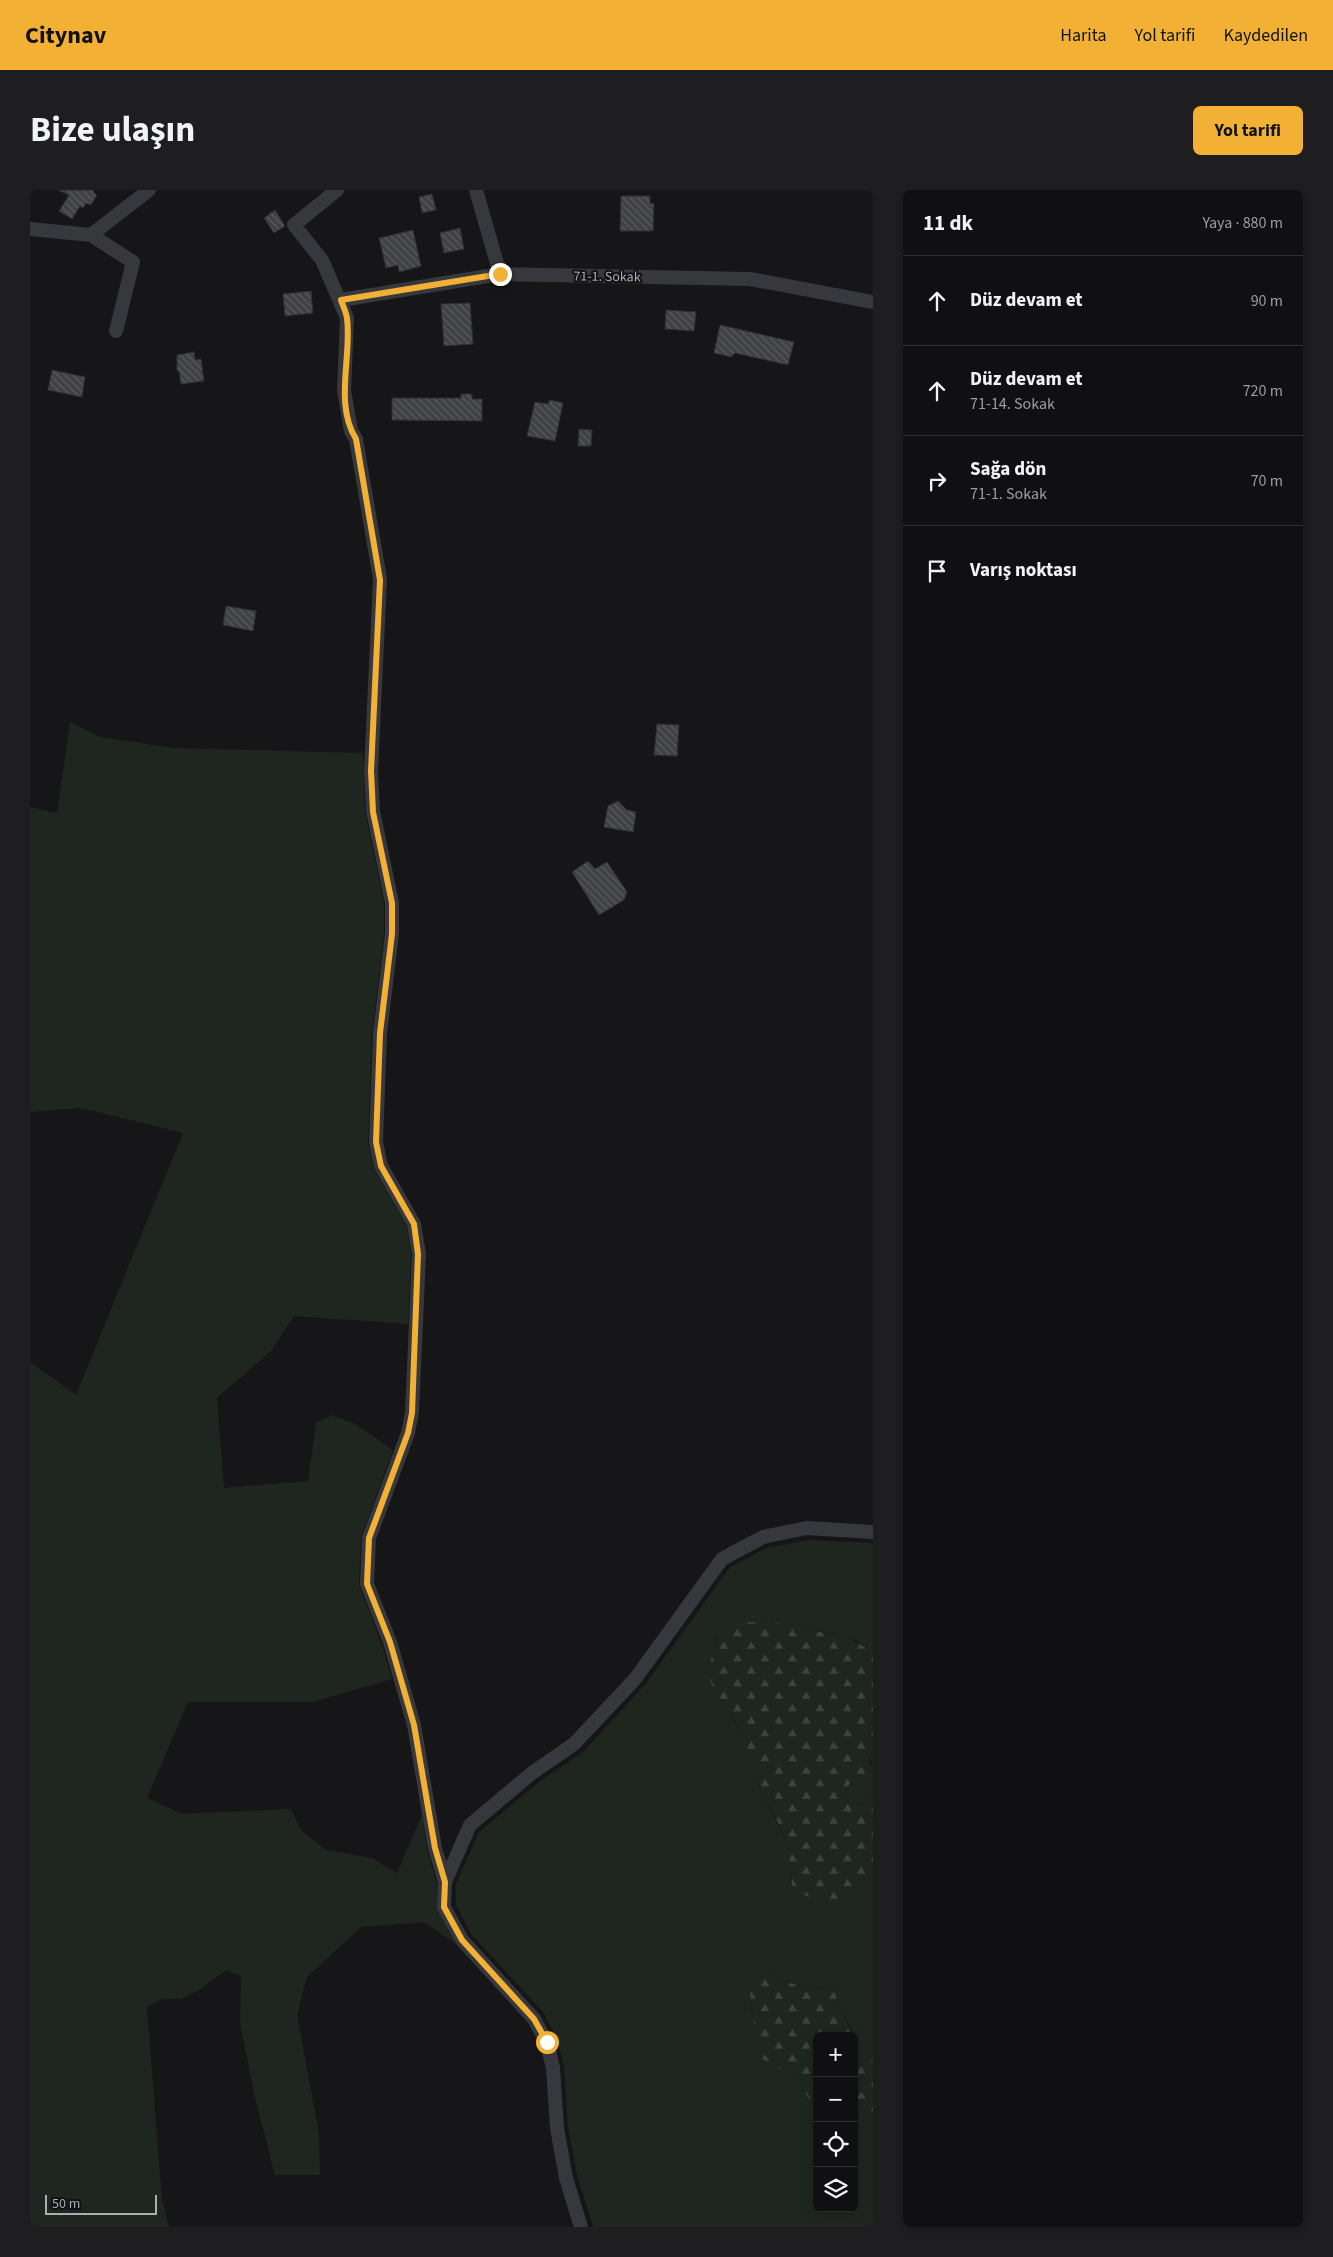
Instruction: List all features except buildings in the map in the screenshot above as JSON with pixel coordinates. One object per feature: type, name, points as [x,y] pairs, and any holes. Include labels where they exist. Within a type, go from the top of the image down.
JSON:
[{"type":"street","points":[[91,235],[149,190]]},
{"type":"street","points":[[336,190],[294,224],[322,260],[341,300],[347,318],[344,390],[351,431],[356,439],[380,580],[371,771],[373,812],[392,903],[392,934],[380,1033],[376,1142],[381,1166],[414,1224],[418,1254],[412,1413],[408,1433],[369,1538],[367,1584],[390,1642],[414,1725],[435,1848],[445,1882],[444,1907],[462,1940],[534,2019],[547,2042],[553,2068],[557,2128],[566,2178],[581,2227]]},
{"type":"street","points":[[476,190],[500,274]]},
{"type":"street","points":[[30,229],[91,235],[133,262],[116,331]]},
{"type":"street","name":"71-1. Sokak","points":[[341,300],[500,274],[750,279],[873,302]]},
{"type":"street","points":[[445,1882],[470,1824],[532,1773],[574,1744],[635,1679],[722,1558],[763,1537],[807,1528],[873,1532]]},
{"type":"green space","points":[[70,722],[100,737],[175,748],[363,753],[365,812],[384,904],[384,934],[372,1033],[368,1143],[374,1169],[407,1227],[411,1254],[408,1324],[294,1316],[271,1351],[217,1398],[224,1488],[308,1481],[316,1423],[332,1415],[357,1425],[393,1450],[361,1537],[359,1585],[382,1645],[392,1679],[313,1702],[188,1702],[147,1798],[182,1814],[291,1809],[301,1830],[326,1850],[372,1858],[397,1873],[422,1815],[427,1850],[437,1884],[438,1909],[456,1944],[424,1922],[361,1927],[307,1977],[297,2015],[319,2133],[320,2175],[275,2175],[256,2102],[240,2023],[241,1976],[226,1970],[199,1990],[181,1999],[162,1999],[147,2007],[162,2199],[169,2227],[30,2227],[30,1362],[76,1395],[183,1133],[81,1108],[30,1112],[30,807],[57,813]]},
{"type":"green space","points":[[808,1540],[873,1543],[873,1656],[867,1648],[857,1641],[834,1634],[809,1630],[798,1625],[761,1622],[716,1638],[711,1661],[710,1683],[738,1727],[749,1750],[759,1785],[787,1844],[790,1855],[790,1879],[805,1896],[837,1901],[873,1872],[873,2060],[859,2050],[858,2032],[853,2032],[839,2008],[833,1985],[808,1990],[786,1981],[766,1969],[751,2008],[757,2033],[758,2055],[798,2080],[813,2104],[813,2212],[858,2212],[858,2119],[873,2114],[873,2227],[593,2227],[577,2175],[568,2127],[564,2067],[557,2038],[543,2012],[471,1934],[456,1905],[456,1884],[479,1832],[539,1782],[582,1753],[644,1686],[730,1567],[767,1548]]},
{"type":"green space","points":[[743,1622],[798,1625],[809,1630],[846,1637],[867,1648],[873,1656],[873,1735],[869,1738],[868,1773],[862,1784],[851,1783],[844,1792],[850,1802],[862,1804],[873,1797],[873,1872],[850,1895],[841,1900],[820,1900],[794,1890],[788,1852],[778,1822],[759,1784],[740,1730],[710,1681],[710,1662],[719,1634],[730,1626]]},
{"type":"green space","points":[[873,1735],[873,1797],[862,1804],[850,1802],[844,1792],[872,1763],[868,1751],[869,1738]]},
{"type":"green space","points":[[766,1969],[786,1981],[808,1990],[833,1985],[839,2008],[852,2032],[813,2032],[813,2104],[798,2080],[758,2056],[749,1985]]},
{"type":"green space","points":[[858,2047],[873,2060],[873,2114],[858,2119]]},
{"type":"route","points":[[500,274],[341,300],[347,318],[344,390],[351,431],[356,439],[380,580],[371,771],[373,812],[392,903],[392,934],[380,1033],[376,1142],[381,1166],[414,1224],[418,1254],[412,1413],[408,1433],[369,1538],[367,1584],[390,1642],[414,1725],[435,1848],[445,1882],[444,1907],[462,1940],[534,2019],[547,2042]]}]
